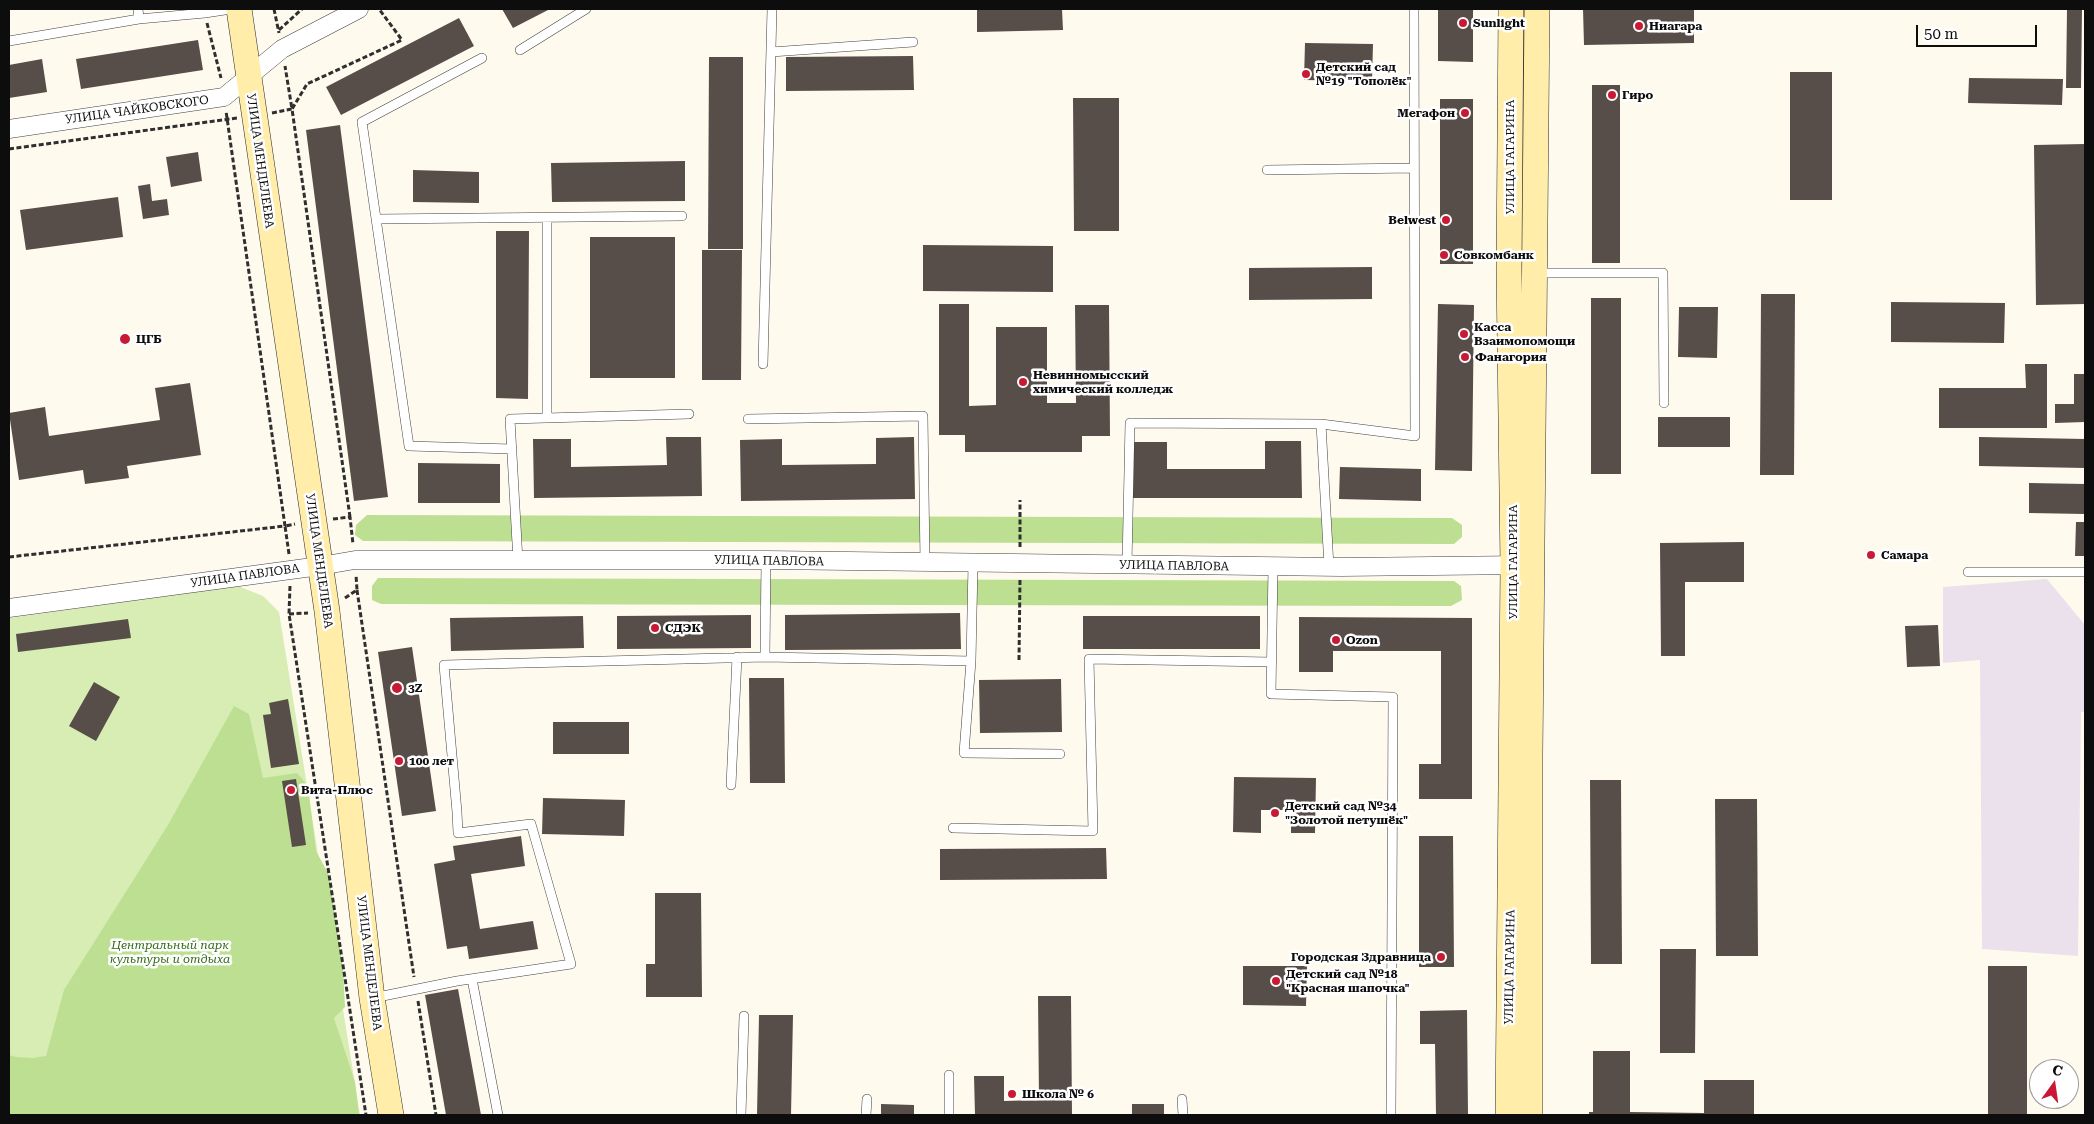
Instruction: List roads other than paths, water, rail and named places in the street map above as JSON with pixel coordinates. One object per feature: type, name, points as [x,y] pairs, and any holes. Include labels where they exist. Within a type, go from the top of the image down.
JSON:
[{"type":"main road","name":"УЛИЦА МЕНДЕЛЕЕВА","points":[[239,9],[320,566],[372,998],[390,1115]]},
{"type":"main road","name":"УЛИЦА ГАГАРИНА","points":[[1511,9],[1509,269],[1523,565],[1530,1115]]},
{"type":"main road","name":"УЛИЦА ГАГАРИНА","points":[[1508,1115],[1523,565],[1535,273],[1537,9]]},
{"type":"street","name":"УЛИЦА ЧАЙКОВСКОГО","points":[[9,129],[224,98],[282,48],[359,9]]},
{"type":"street","name":"УЛИЦА ПАВЛОВА","points":[[9,606],[355,560],[766,560],[925,564],[1273,567],[1523,565]]},
{"type":"lane","points":[[138,9],[139,19]]},
{"type":"lane","points":[[9,41],[139,19],[231,9]]},
{"type":"lane","points":[[520,50],[586,9]]},
{"type":"lane","points":[[763,364],[772,9]]},
{"type":"lane","points":[[1127,566],[1130,423],[1321,424],[1415,436],[1414,9]]},
{"type":"lane","points":[[771,52],[913,42]]},
{"type":"lane","points":[[482,58],[362,122],[409,446],[512,449]]},
{"type":"lane","points":[[1267,170],[1414,168]]},
{"type":"lane","points":[[376,220],[682,216]]},
{"type":"lane","points":[[547,218],[547,418]]},
{"type":"lane","points":[[1535,273],[1662,273],[1664,403]]},
{"type":"lane","points":[[518,561],[510,419],[689,414]]},
{"type":"lane","points":[[748,419],[923,416],[925,564]]},
{"type":"lane","points":[[1321,424],[1328,567]]},
{"type":"lane","points":[[765,657],[766,560]]},
{"type":"lane","points":[[973,564],[971,661],[964,753],[1060,754]]},
{"type":"lane","points":[[1273,567],[1272,694],[1393,697],[1391,1115]]},
{"type":"lane","points":[[1968,572],[2085,572]]},
{"type":"lane","points":[[731,785],[737,657]]},
{"type":"lane","points":[[372,998],[472,978],[571,964],[531,824],[458,833],[444,665],[737,657],[971,661]]},
{"type":"lane","points":[[953,828],[1093,831],[1089,659],[1272,662]]},
{"type":"lane","points":[[472,978],[498,1115]]},
{"type":"lane","points":[[741,1115],[744,1016]]},
{"type":"lane","points":[[949,1075],[949,1115]]},
{"type":"lane","points":[[866,1115],[867,1099]]},
{"type":"lane","points":[[1182,1099],[1183,1115]]},
{"type":"place","name":"Sunlight","points":[[1463,23]]},
{"type":"place","name":"Ниагара","points":[[1639,26]]},
{"type":"place","name":"Детский сад №19 \"Тополёк\"","points":[[1306,74]]},
{"type":"place","name":"Гиро","points":[[1612,95]]},
{"type":"place","name":"Мегафон","points":[[1465,113]]},
{"type":"place","name":"Belwest","points":[[1446,220]]},
{"type":"place","name":"Совкомбанк","points":[[1444,255]]},
{"type":"place","name":"Касса Взаимопомощи","points":[[1464,334]]},
{"type":"place","name":"ЦГБ","points":[[125,339]]},
{"type":"place","name":"Фанагория","points":[[1465,357]]},
{"type":"place","name":"Невинномысский химический колледж","points":[[1023,382]]},
{"type":"place","name":"Самара","points":[[1871,555]]},
{"type":"place","name":"СДЭК","points":[[655,628]]},
{"type":"place","name":"Ozon","points":[[1336,640]]},
{"type":"place","name":"3Z","points":[[397,688]]},
{"type":"place","name":"100 лет","points":[[399,761]]},
{"type":"place","name":"Вита-Плюс","points":[[291,790]]},
{"type":"place","name":"Детский сад №34 \"Золотой петушёк\"","points":[[1275,813]]},
{"type":"place","name":"Городская Здравница","points":[[1441,957]]},
{"type":"place","name":"Детский сад №18 \"Красная шапочка\"","points":[[1276,981]]},
{"type":"place","name":"Школа № 6","points":[[1012,1094]]},
{"type":"park label","name":"Центральный парк культуры и отдыха","points":[[170,952]]}]
